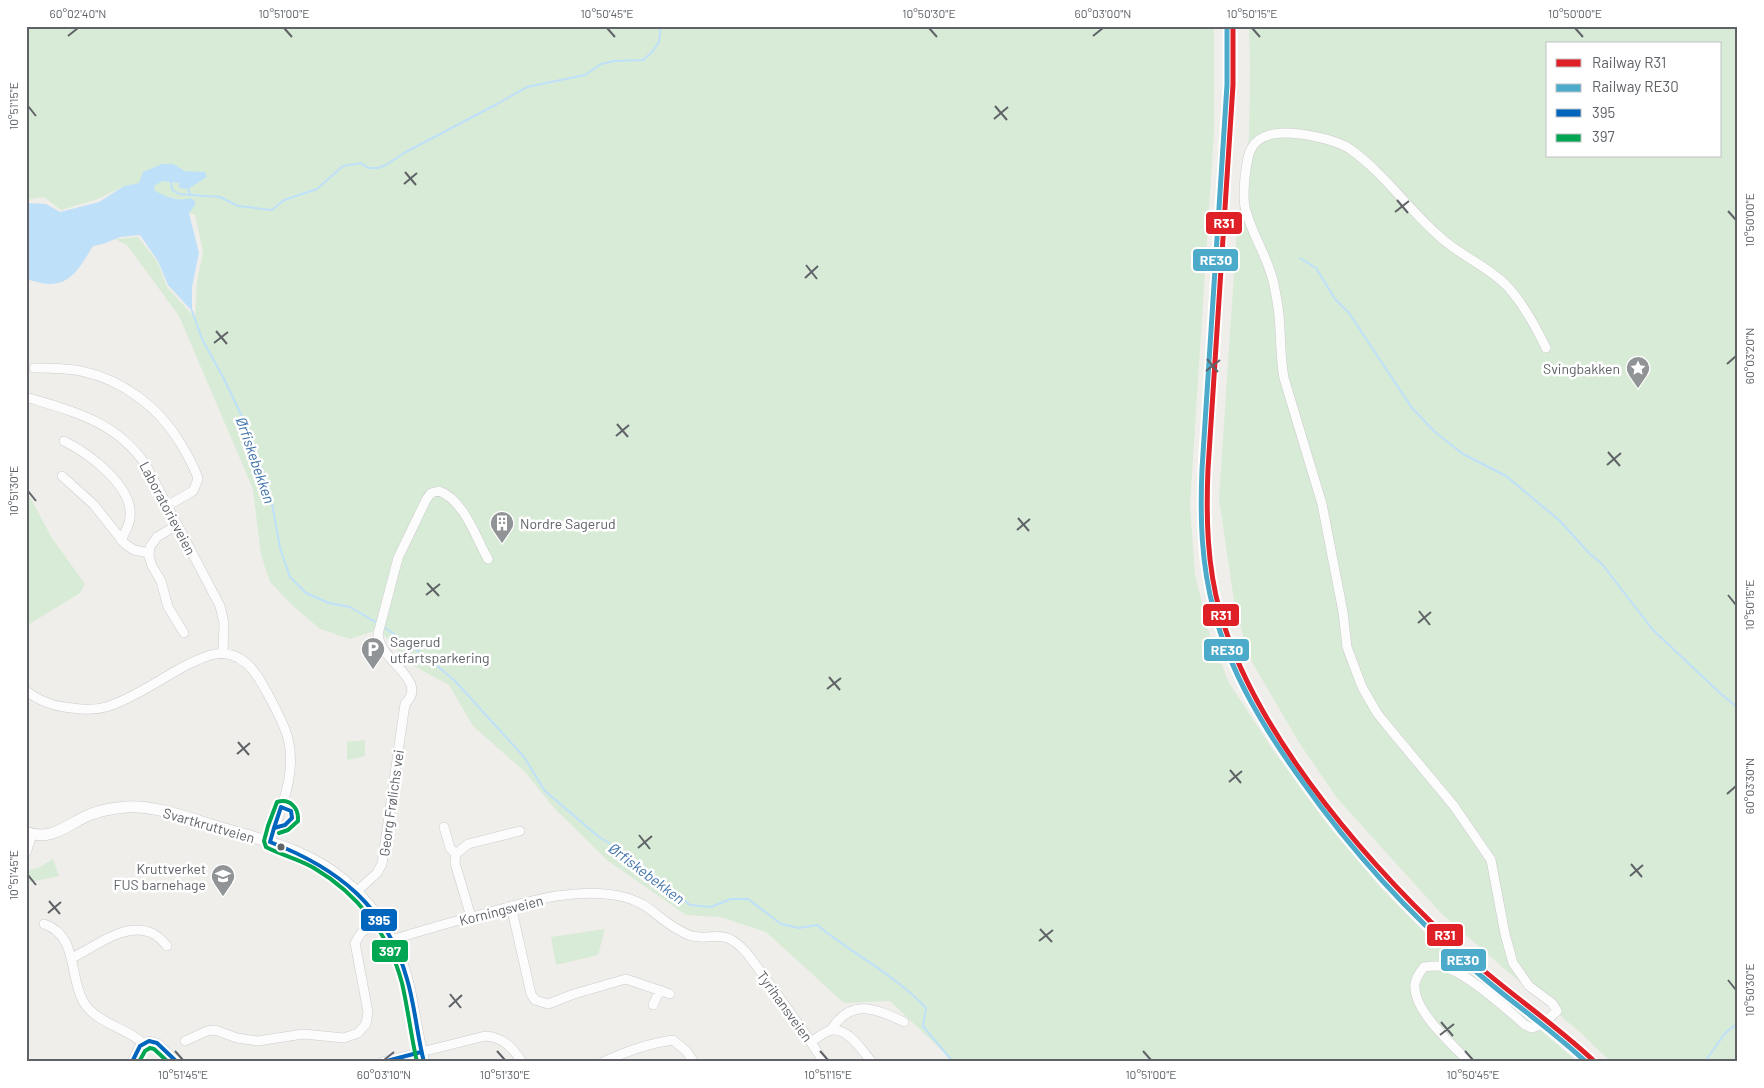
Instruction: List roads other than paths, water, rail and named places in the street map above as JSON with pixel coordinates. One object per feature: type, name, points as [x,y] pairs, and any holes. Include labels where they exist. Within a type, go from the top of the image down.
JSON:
[{"type":"street","points":[[1469,1062],[1424,1012],[1418,1000],[1415,986],[1416,979],[1424,967],[1446,967],[1473,983],[1525,1025],[1532,1028],[1541,1025],[1558,1011],[1552,1003],[1529,986],[1513,963],[1505,934],[1491,860],[1454,806],[1378,713],[1362,688],[1355,672],[1347,647],[1343,612],[1322,504],[1280,360],[1279,315],[1272,276],[1245,206],[1246,166],[1250,151],[1254,145],[1258,140],[1274,133],[1291,133],[1338,143],[1349,149],[1380,176],[1438,236],[1489,270],[1509,288],[1530,317],[1546,348]]},
{"type":"street","points":[[34,368],[90,373],[142,398],[164,419],[186,452],[198,479],[194,491],[167,506]]},
{"type":"street","name":"Laboratorieveien","points":[[26,398],[95,420],[119,435],[133,448],[142,460],[220,606],[224,623],[223,654]]},
{"type":"street","points":[[64,441],[99,463],[112,477],[125,496],[130,507],[130,519],[121,540]]},
{"type":"street","points":[[62,476],[94,505],[121,540],[130,548],[149,553]]},
{"type":"street","name":"Georg Frølichs vei","points":[[356,892],[377,873],[382,864],[405,704],[411,696],[410,680],[380,646],[378,634],[385,614],[392,576],[398,558],[431,493],[439,491],[451,498],[472,527],[488,559]]},
{"type":"street","points":[[177,525],[157,537],[152,543],[149,553],[150,563],[161,581],[166,604],[184,632]]},
{"type":"street","points":[[26,691],[42,702],[58,706],[83,709],[102,708],[209,655],[223,654],[239,658],[255,672],[279,714],[287,735],[291,758],[289,782],[270,842]]},
{"type":"street","name":"Svartkruttveien","points":[[29,833],[46,835],[55,833],[98,812],[136,807],[168,813],[270,842],[318,862],[335,873],[356,892],[380,919],[392,940],[407,978],[422,1057]]},
{"type":"street","points":[[444,827],[450,848],[456,854],[456,863],[471,917]]},
{"type":"street","points":[[456,854],[468,844],[520,831]]},
{"type":"street","points":[[26,853],[29,833]]},
{"type":"street","name":"Korningsveien","points":[[392,940],[534,900],[580,894],[606,894],[641,904],[655,912],[677,930],[700,937],[718,935],[730,939],[745,952]]},
{"type":"street","points":[[511,906],[531,994],[535,1000],[548,1004],[574,994],[626,979],[670,994]]},
{"type":"street","points":[[185,1041],[207,1031],[215,1030],[238,1038],[258,1041],[303,1034],[344,1038],[358,1034],[366,1024],[368,1012],[355,943],[361,933],[380,919]]},
{"type":"street","points":[[44,924],[60,934],[68,946],[79,993],[88,1009],[96,1016],[136,1038],[143,1044]]},
{"type":"street","points":[[72,958],[115,936],[136,930],[153,934],[167,946]]},
{"type":"street","name":"Tyrihansveien","points":[[745,952],[824,1062]]},
{"type":"street","points":[[653,1005],[660,990]]},
{"type":"street","points":[[811,1042],[831,1030],[845,1013],[854,1009],[886,1013],[904,1022]]},
{"type":"street","points":[[831,1030],[845,1033],[872,1062]]},
{"type":"street","points":[[382,1062],[422,1057],[471,1039],[491,1036],[505,1042],[522,1062]]},
{"type":"street","points":[[603,1062],[619,1054],[673,1040],[686,1051],[694,1062]]},
{"type":"street","points":[[132,1062],[138,1049],[149,1041],[157,1043],[177,1062]]},
{"type":"water","points":[[162,164],[173,164],[185,171],[205,172],[207,177],[188,189],[179,188],[179,183],[163,181],[155,185],[154,190],[172,198],[191,198],[195,201],[195,205],[189,213],[199,253],[192,287],[192,311],[168,285],[158,261],[140,235],[120,237],[93,246],[76,271],[58,283],[41,283],[26,279],[26,203],[46,204],[60,212],[99,202],[124,186],[139,183],[143,172]]},
{"type":"waterway","points":[[171,182],[172,190],[179,194],[220,197],[238,206],[272,210],[284,200],[317,189],[343,166],[361,163],[368,168],[378,168],[386,165],[404,153],[527,87],[585,75],[601,64],[614,61],[643,60],[659,42],[661,26]]},
{"type":"waterway","points":[[188,189],[190,194]]},
{"type":"waterway","points":[[1300,258],[1316,268],[1335,299],[1349,313],[1412,408],[1435,432],[1463,454],[1506,476],[1559,520],[1589,553],[1602,564],[1653,630],[1738,708]]},
{"type":"waterway","name":"Ørfiskebekken","points":[[192,311],[202,339],[249,431],[270,492],[280,548],[290,577],[306,593],[329,603],[350,607],[377,623]]},
{"type":"waterway","name":"Ørfiskebekken","points":[[384,627],[428,658],[455,681],[524,757],[545,791],[599,837],[623,851],[690,905],[711,907],[731,899],[748,899],[781,924],[799,928],[817,925],[901,985],[926,1008],[923,1026],[953,1062]]},
{"type":"waterway","name":"Ørfiskebekken","points":[[1704,1062],[1723,1036],[1738,1024]]},
{"type":"rail line","name":"RE30","points":[[1227,26],[1227,85],[1201,505],[1206,576],[1221,634],[1239,679],[1275,742],[1321,807],[1360,856],[1403,903],[1448,947],[1586,1062]]},
{"type":"rail line","name":"R31","points":[[1233,26],[1233,85],[1207,487],[1210,559],[1220,612],[1237,660],[1261,708],[1291,756],[1324,802],[1361,847],[1437,928],[1475,963],[1566,1036],[1595,1062]]},
{"type":"place","name":"Svingbakken","points":[[1638,389]]},
{"type":"place","name":"Nordre Sagerud","points":[[502,544]]},
{"type":"place","name":"Sagerud utfartsparkering","points":[[373,670]]},
{"type":"place","name":"Kruttverket FUS barnehage","points":[[223,897]]}]
